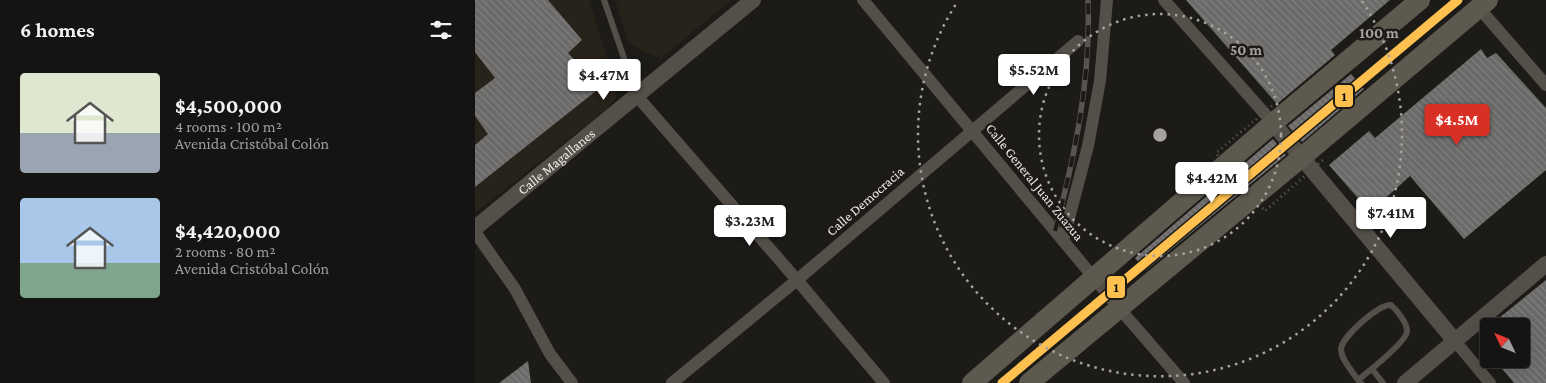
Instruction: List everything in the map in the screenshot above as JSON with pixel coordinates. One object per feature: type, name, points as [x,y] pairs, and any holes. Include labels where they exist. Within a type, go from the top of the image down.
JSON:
[{"type":"main road","points":[[972,383],[1095,278],[1273,115],[1420,0]]},
{"type":"main road","points":[[1029,383],[1483,4]]},
{"type":"street","name":"Calle Magallanes","points":[[475,228],[753,0]]},
{"type":"street","name":"Calle General Juan Zuazua","points":[[863,0],[1119,308],[1184,383]]},
{"type":"street","points":[[1063,241],[1089,146],[1099,81],[1107,0]]},
{"type":"street","points":[[1164,0],[1273,115],[1302,157],[1490,383]]},
{"type":"street","points":[[1483,4],[1546,85]]},
{"type":"street","name":"Calle Democracia","points":[[672,383],[797,280],[1078,41]]},
{"type":"street","points":[[636,95],[797,280],[883,383]]},
{"type":"street","points":[[475,232],[515,289],[551,354],[572,383]]},
{"type":"street","points":[[1405,383],[1546,264]]},
{"type":"lane","points":[[604,0],[636,95]]},
{"type":"lane","points":[[1383,306],[1391,306],[1407,328],[1407,334],[1359,382],[1343,358],[1341,349],[1343,340],[1383,306]]},
{"type":"lane","points":[[1372,369],[1383,383]]},
{"type":"path","points":[[1273,115],[1216,153],[1265,211],[1324,159]]},
{"type":"shaded area","points":[[475,0],[589,0],[616,88],[616,97],[607,109],[475,213]]},
{"type":"shaded area","points":[[615,0],[731,0],[660,59],[629,44]]},
{"type":"building","points":[[475,0],[548,0],[582,40],[568,53],[601,87],[475,187],[475,145],[488,134],[475,116],[475,93],[495,78],[475,52]]},
{"type":"building","points":[[1186,0],[1390,0],[1331,50],[1335,55],[1277,104]]},
{"type":"building","points":[[1481,49],[1487,58],[1496,53],[1546,108],[1546,170],[1464,239],[1410,176],[1370,212],[1329,165],[1369,131],[1375,138]]},
{"type":"building","points":[[1351,74],[1364,89],[1302,142],[1288,126]]},
{"type":"building","points":[[1273,139],[1286,155],[1145,271],[1135,258]]},
{"type":"building","points":[[1546,280],[1546,383],[1514,383],[1502,368],[1530,368],[1530,318],[1499,318]]},
{"type":"building","points":[[528,361],[531,383],[499,383]]},
{"type":"railway","points":[[1055,231],[1080,117],[1087,59],[1088,0]]},
{"type":"transit line","name":"1","points":[[1002,383],[1458,0]]}]
